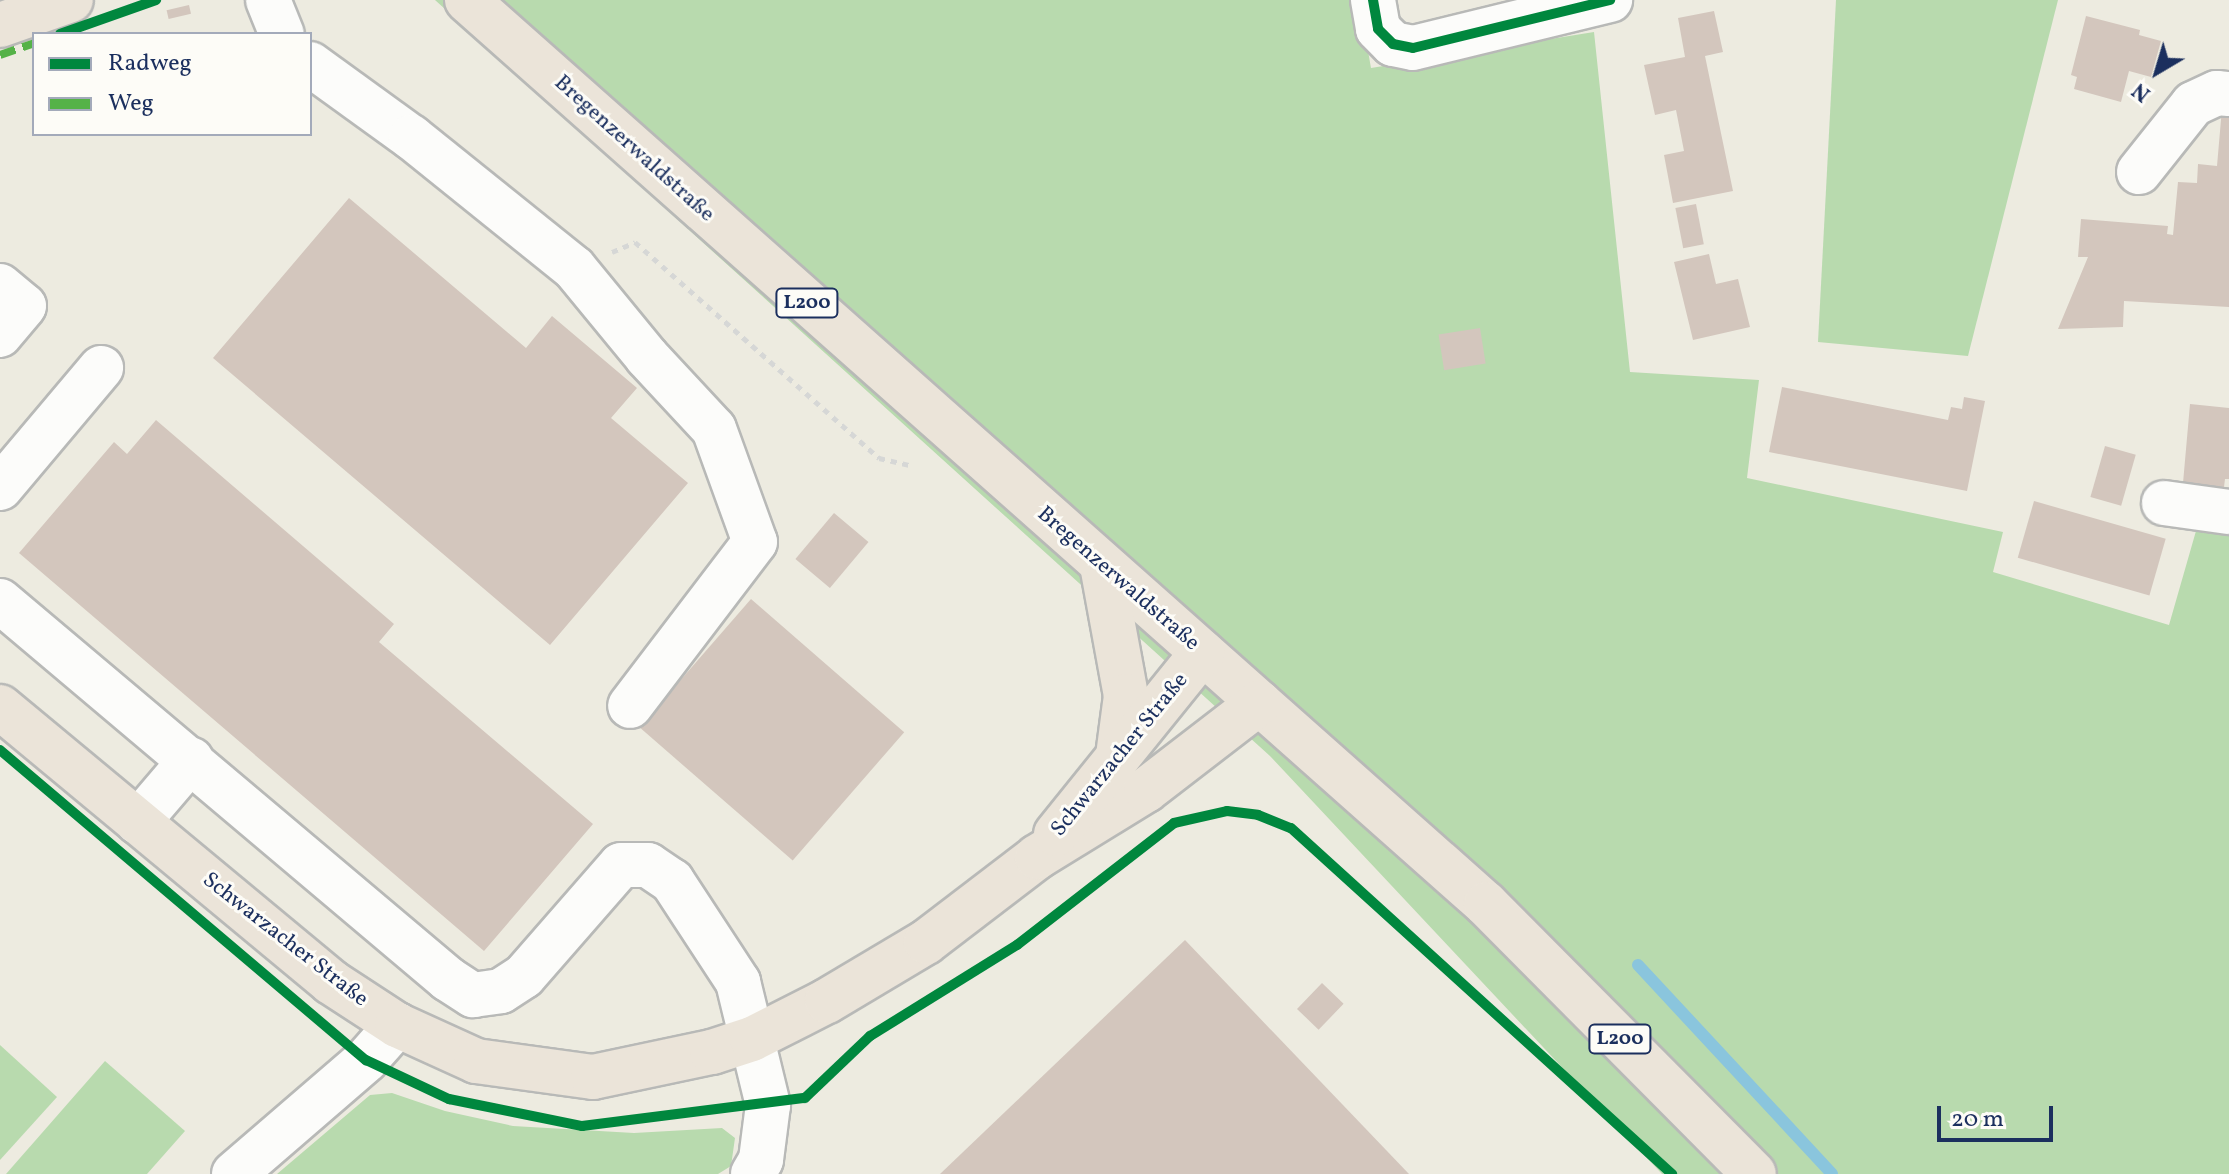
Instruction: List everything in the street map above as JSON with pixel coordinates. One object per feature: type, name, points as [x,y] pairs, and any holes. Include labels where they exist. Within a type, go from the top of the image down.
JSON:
[{"type":"main road","points":[[0,25],[71,0]]},
{"type":"main road","name":"Bregenzerwaldstraße","points":[[467,0],[1486,904],[1754,1174]]},
{"type":"main road","points":[[1102,565],[1126,696],[1118,756]]},
{"type":"main road","name":"Schwarzacher Straße","points":[[1037,857],[1202,653]]},
{"type":"main road","name":"Schwarzacher Straße","points":[[0,707],[331,982],[397,1025],[476,1061],[593,1077],[712,1052],[752,1039],[827,1001],[926,942],[1037,857],[1146,790],[1259,703]]},
{"type":"street","points":[[268,0],[281,32]]},
{"type":"street","points":[[1373,0],[1378,29],[1393,44],[1413,48],[1610,0]]},
{"type":"street","points":[[312,65],[411,137],[574,268],[647,357],[714,429],[755,542],[630,706]]},
{"type":"street","points":[[2139,172],[2193,104],[2217,93],[2229,94]]},
{"type":"street","points":[[0,286],[24,306],[0,335]]},
{"type":"street","points":[[0,488],[101,368]]},
{"type":"street","points":[[2164,503],[2229,512]]},
{"type":"street","points":[[0,601],[448,979],[473,995],[501,991],[524,976],[621,865],[648,865],[672,881],[707,929],[738,982],[768,1105],[761,1160],[753,1174]]},
{"type":"street","points":[[138,822],[191,760]]},
{"type":"street","points":[[234,1174],[366,1060],[397,1025]]},
{"type":"path","points":[[574,268],[635,242],[879,458],[913,466]]},
{"type":"green space","points":[[435,0],[1359,0],[1371,68],[1594,32],[1630,372],[1759,380],[1747,478],[2003,532],[1993,572],[2169,625],[2198,524],[2229,528],[2229,1174],[1662,1174],[1270,756]]},
{"type":"green space","points":[[1836,0],[2058,0],[1968,356],[1818,342]]},
{"type":"green space","points":[[0,1045],[57,1097],[0,1160]]},
{"type":"green space","points":[[105,1061],[185,1131],[147,1174],[6,1174]]},
{"type":"green space","points":[[392,1093],[445,1111],[513,1126],[634,1133],[722,1128],[735,1138],[731,1166],[718,1174],[277,1174],[370,1095]]},
{"type":"building","points":[[189,5],[191,14],[169,19],[167,10]]},
{"type":"building","points":[[1714,11],[1723,52],[1705,56],[1733,191],[1673,203],[1664,155],[1684,151],[1676,110],[1655,115],[1644,65],[1685,57],[1678,18]]},
{"type":"building","points":[[2086,16],[2140,30],[2139,35],[2161,41],[2151,77],[2129,71],[2121,102],[2074,89],[2077,77],[2071,75]]},
{"type":"building","points":[[2222,108],[2229,109],[2229,307],[2124,301],[2123,327],[2058,329],[2088,257],[2078,257],[2081,219],[2168,226],[2167,234],[2173,235],[2178,182],[2197,183],[2198,164],[2217,166]]},
{"type":"building","points":[[349,198],[526,348],[552,316],[637,388],[611,418],[688,483],[550,645],[213,358]]},
{"type":"building","points":[[1696,204],[1704,244],[1683,248],[1675,208]]},
{"type":"building","points":[[1709,254],[1716,284],[1738,279],[1750,327],[1693,340],[1674,262]]},
{"type":"building","points":[[1480,328],[1486,364],[1444,370],[1439,335]]},
{"type":"building","points":[[1782,387],[1948,420],[1951,407],[1962,409],[1964,397],[1985,401],[1967,491],[1769,452]]},
{"type":"building","points":[[2190,404],[2229,408],[2229,479],[2225,479],[2224,487],[2183,483]]},
{"type":"building","points":[[156,420],[394,624],[379,642],[593,824],[484,951],[19,553],[114,442],[127,454]]},
{"type":"building","points":[[2105,446],[2136,455],[2121,506],[2090,497]]},
{"type":"building","points":[[2034,501],[2166,539],[2149,595],[2018,558]]},
{"type":"building","points":[[834,513],[868,542],[830,588],[795,559]]},
{"type":"building","points":[[751,599],[904,732],[793,860],[639,727]]},
{"type":"building","points":[[1185,940],[1409,1174],[940,1174]]},
{"type":"building","points":[[1322,983],[1344,1004],[1319,1030],[1297,1009]]},
{"type":"waterway","points":[[1638,965],[1832,1174]]},
{"type":"marked path","points":[[0,55],[32,44]]},
{"type":"cycle path","points":[[66,32],[156,0]]},
{"type":"cycle path","points":[[1373,0],[1378,29],[1393,44],[1413,48],[1610,0]]},
{"type":"cycle path","points":[[0,750],[366,1060],[449,1099],[582,1126],[805,1098],[870,1036],[1017,945],[1174,823],[1227,811],[1258,815],[1291,828],[1672,1174]]}]
